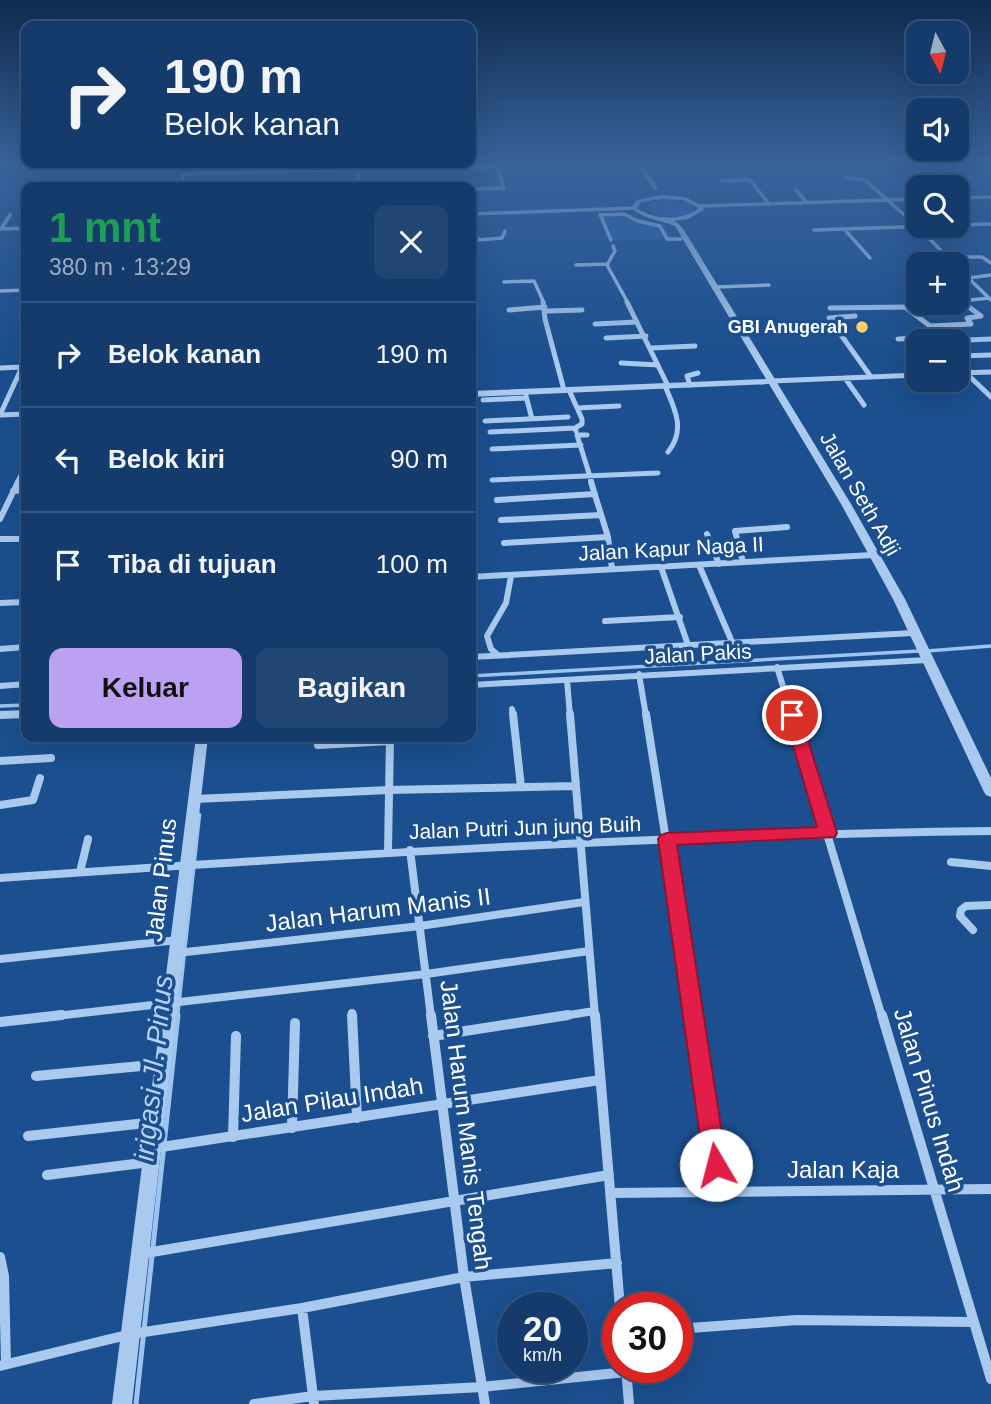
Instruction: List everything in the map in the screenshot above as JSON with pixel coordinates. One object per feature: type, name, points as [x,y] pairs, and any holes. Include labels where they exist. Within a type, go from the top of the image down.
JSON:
[{"type":"street","points":[[606,229],[615,251],[608,264]]},
{"type":"street","points":[[661,229],[667,239],[681,239]]},
{"type":"street","name":"Jalan Seth Adji","points":[[679,229],[846,504],[899,599],[913,634],[991,792]]},
{"type":"street","points":[[814,230],[900,229]]},
{"type":"street","points":[[845,230],[870,258]]},
{"type":"street","points":[[476,238],[502,238],[505,231]]},
{"type":"street","points":[[928,238],[941,252]]},
{"type":"street","points":[[969,257],[982,257],[991,263]]},
{"type":"street","points":[[576,265],[608,264]]},
{"type":"street","points":[[608,264],[646,336],[674,405],[679,427],[677,443],[668,452]]},
{"type":"street","points":[[969,278],[991,275]]},
{"type":"street","points":[[969,278],[990,300]]},
{"type":"street","points":[[490,432],[575,428],[582,424],[577,408],[566,390],[545,319],[546,309],[536,282],[504,282]]},
{"type":"street","points":[[715,287],[769,285]]},
{"type":"street","points":[[0,291],[21,290]]},
{"type":"street","points":[[930,326],[971,324],[967,318],[981,316],[961,301],[990,300]]},
{"type":"street","points":[[830,308],[905,307],[913,310],[933,329]]},
{"type":"street","points":[[509,310],[582,310]]},
{"type":"street","points":[[855,316],[829,318],[871,377]]},
{"type":"street","points":[[595,324],[637,322]]},
{"type":"street","points":[[606,338],[646,336]]},
{"type":"street","points":[[898,339],[906,339]]},
{"type":"street","points":[[969,339],[991,339]]},
{"type":"street","points":[[650,348],[695,346]]},
{"type":"street","points":[[969,356],[991,355]]},
{"type":"street","points":[[621,363],[659,365]]},
{"type":"street","points":[[0,368],[21,367]]},
{"type":"street","points":[[969,373],[991,372]]},
{"type":"street","points":[[21,373],[0,415],[21,414]]},
{"type":"street","points":[[690,385],[687,376],[698,373]]},
{"type":"street","points":[[969,373],[991,397]]},
{"type":"street","points":[[483,400],[566,390],[906,376]]},
{"type":"street","points":[[845,378],[864,405]]},
{"type":"street","points":[[476,394],[525,395]]},
{"type":"street","points":[[525,395],[532,419]]},
{"type":"street","points":[[577,408],[620,406]]},
{"type":"street","points":[[485,421],[568,417]]},
{"type":"street","points":[[575,428],[608,537],[612,569]]},
{"type":"street","points":[[577,435],[587,435]]},
{"type":"street","points":[[492,449],[581,445]]},
{"type":"street","points":[[492,480],[657,472]]},
{"type":"street","points":[[0,519],[21,476]]},
{"type":"street","points":[[13,491],[21,490]]},
{"type":"street","points":[[497,500],[595,494]]},
{"type":"street","points":[[502,520],[601,515]]},
{"type":"street","points":[[743,562],[735,531],[787,527]]},
{"type":"street","points":[[707,534],[719,564]]},
{"type":"street","points":[[504,543],[608,537]]},
{"type":"street","points":[[0,538],[21,539]]},
{"type":"street","name":"Jalan Kapur Naga II","points":[[476,577],[873,555]]},
{"type":"street","points":[[699,565],[732,642]]},
{"type":"street","points":[[661,567],[688,645]]},
{"type":"street","points":[[500,656],[491,650],[486,638],[487,631],[506,602],[511,576]]},
{"type":"street","points":[[0,603],[21,602]]},
{"type":"street","points":[[605,621],[680,617]]},
{"type":"street","points":[[476,657],[913,634]]},
{"type":"street","points":[[0,649],[21,648]]},
{"type":"street","name":"Jalan Pakis","points":[[476,685],[777,667],[925,655]]},
{"type":"street","name":"Jalan Pinus Indah","points":[[777,667],[991,1379]]},
{"type":"street","points":[[639,674],[667,839],[720,1192]]},
{"type":"street","points":[[566,680],[620,1292]]},
{"type":"street","points":[[0,685],[21,684]]},
{"type":"street","points":[[512,709],[521,787]]},
{"type":"street","points":[[0,715],[21,714]]},
{"type":"street","name":"Jalan Pinus","points":[[122,1404],[201,742]]},
{"type":"street","points":[[318,745],[354,742]]},
{"type":"street","points":[[388,851],[390,742]]},
{"type":"street","points":[[0,761],[51,758]]},
{"type":"street","points":[[0,805],[33,800],[40,778]]},
{"type":"street","points":[[195,799],[389,790],[575,786]]},
{"type":"street","name":"Jalan Putri Jun jung Buih","points":[[0,878],[388,851],[828,833],[991,831]]},
{"type":"street","points":[[80,872],[88,839]]},
{"type":"street","name":"Jalan Harum Manis Tengah","points":[[410,850],[464,1278],[485,1404]]},
{"type":"street","points":[[951,862],[991,866]]},
{"type":"street","name":"Jalan Harum Manis II","points":[[0,958],[178,947],[420,926],[584,902]]},
{"type":"street","points":[[973,930],[960,916],[961,910],[978,903],[991,905]]},
{"type":"street","points":[[0,1021],[426,974],[589,951]]},
{"type":"street","points":[[433,1036],[594,1011]]},
{"type":"street","points":[[352,1013],[357,1118]]},
{"type":"street","points":[[292,1128],[295,1023]]},
{"type":"street","points":[[233,1137],[236,1036]]},
{"type":"street","points":[[36,1076],[163,1064]]},
{"type":"street","name":"Jalan Pilau Indah","points":[[47,1175],[233,1137],[600,1080]]},
{"type":"street","points":[[29,1136],[156,1122]]},
{"type":"street","points":[[140,1255],[609,1175]]},
{"type":"street","name":"Jalan Kaja","points":[[611,1193],[991,1189]]},
{"type":"street","points":[[0,1257],[4,1276],[3,1365],[131,1334],[302,1308],[464,1278],[617,1263]]},
{"type":"street","points":[[302,1308],[314,1400]]},
{"type":"street","points":[[693,1328],[787,1320],[974,1322]]},
{"type":"street","points":[[254,1404],[482,1387],[602,1372]]},
{"type":"street","points":[[627,1383],[629,1404]]},
{"type":"shaded area","points":[[604,229],[667,229],[673,239],[610,241]]},
{"type":"waterway","points":[[927,651],[991,646]]},
{"type":"waterway","points":[[476,676],[919,651]]},
{"type":"waterway","points":[[0,706],[21,705]]},
{"type":"waterway","name":"irigasi Jl. Pinus","points":[[177,1017],[199,815]]},
{"type":"waterway","name":"irigasi Jl. Pinus","points":[[136,1404],[178,1015]]},
{"type":"place","name":"GBI Anugerah","points":[[862,327]]},
{"type":"route","points":[[716,1165],[667,839],[828,833],[792,715]]}]
